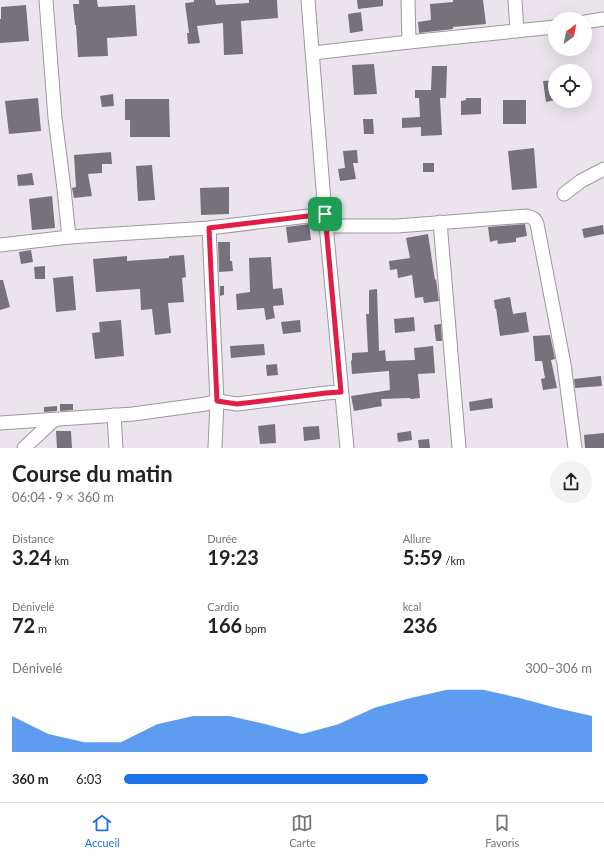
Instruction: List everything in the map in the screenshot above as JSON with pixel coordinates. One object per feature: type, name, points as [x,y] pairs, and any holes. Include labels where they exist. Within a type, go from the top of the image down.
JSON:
[{"type":"street","points":[[46,0],[55,118],[64,189],[68,238]]},
{"type":"street","points":[[308,0],[347,448]]},
{"type":"street","points":[[408,0],[409,42]]},
{"type":"street","points":[[515,0],[517,31]]},
{"type":"street","points":[[592,21],[604,19]]},
{"type":"street","points":[[312,53],[548,28]]},
{"type":"street","points":[[564,194],[581,181],[604,169]]},
{"type":"street","points":[[0,245],[68,238],[326,220],[397,226],[527,216],[533,217],[536,221],[564,364],[575,448]]},
{"type":"street","points":[[440,222],[459,448]]},
{"type":"street","points":[[209,228],[217,401],[215,448]]},
{"type":"street","points":[[0,424],[133,414],[206,404],[217,401],[237,404],[341,392]]},
{"type":"street","points":[[114,415],[116,448]]},
{"type":"street","points":[[24,448],[54,420]]},
{"type":"building","points":[[79,0],[97,0],[98,7],[135,5],[137,36],[107,38],[108,56],[78,57],[73,4],[79,4]]},
{"type":"building","points":[[194,0],[215,0],[216,5],[249,3],[249,0],[277,0],[278,18],[241,21],[243,54],[224,55],[223,23],[197,26],[200,43],[188,44],[187,33],[189,33],[185,3],[194,2]]},
{"type":"building","points":[[357,0],[383,0],[383,6],[358,9]]},
{"type":"building","points":[[453,0],[483,0],[486,24],[453,27],[453,29],[419,33],[418,22],[431,20],[430,4],[453,2]]},
{"type":"building","points":[[26,5],[29,41],[0,43],[1,7]]},
{"type":"building","points":[[361,12],[363,31],[350,33],[348,14]]},
{"type":"building","points":[[374,64],[377,94],[354,95],[352,65]]},
{"type":"building","points":[[432,66],[447,66],[446,98],[440,98],[442,135],[421,136],[421,127],[402,128],[402,118],[420,117],[419,98],[415,98],[415,90],[431,90]]},
{"type":"building","points":[[543,81],[548,81],[548,102],[546,102]]},
{"type":"building","points":[[113,94],[114,106],[102,107],[100,96]]},
{"type":"building","points":[[38,98],[41,131],[9,134],[5,101]]},
{"type":"building","points":[[466,98],[481,98],[481,114],[461,115],[461,101],[466,100]]},
{"type":"building","points":[[125,99],[169,99],[170,137],[130,137],[130,120],[125,120]]},
{"type":"building","points":[[503,100],[526,100],[526,124],[503,124]]},
{"type":"building","points":[[363,119],[373,119],[374,134],[364,134]]},
{"type":"building","points":[[534,148],[537,188],[512,190],[508,151]]},
{"type":"building","points":[[357,150],[358,163],[353,163],[356,179],[340,181],[338,169],[345,168],[343,151]]},
{"type":"building","points":[[111,152],[112,164],[102,164],[102,173],[88,174],[92,196],[74,198],[72,188],[76,187],[74,155]]},
{"type":"building","points":[[423,163],[434,163],[434,172],[423,172]]},
{"type":"building","points":[[152,165],[155,200],[138,201],[136,166]]},
{"type":"building","points":[[32,173],[34,185],[18,186],[17,175]]},
{"type":"building","points":[[229,187],[229,214],[201,215],[200,188]]},
{"type":"building","points":[[52,196],[55,228],[32,230],[29,199]]},
{"type":"building","points":[[309,224],[311,240],[288,243],[286,227]]},
{"type":"building","points":[[525,224],[527,236],[516,238],[516,242],[498,244],[497,240],[490,242],[488,227]]},
{"type":"building","points":[[603,225],[604,234],[584,238],[582,229]]},
{"type":"building","points":[[428,234],[439,301],[424,303],[423,297],[415,298],[412,275],[398,278],[397,269],[390,270],[389,261],[410,258],[406,238]]},
{"type":"building","points":[[218,242],[230,242],[230,261],[232,261],[233,271],[219,272]]},
{"type":"building","points":[[31,250],[33,262],[21,264],[19,252]]},
{"type":"building","points":[[184,255],[186,277],[182,278],[184,302],[168,303],[171,333],[155,335],[152,309],[141,310],[140,289],[96,292],[93,259],[127,256],[127,261],[169,258],[169,256]]},
{"type":"building","points":[[271,257],[273,289],[282,288],[284,305],[273,306],[275,318],[266,320],[264,308],[237,310],[236,294],[250,292],[249,258]]},
{"type":"building","points":[[45,266],[45,279],[35,279],[34,267]]},
{"type":"building","points":[[73,276],[76,310],[56,312],[53,278]]},
{"type":"building","points":[[0,280],[3,280],[10,307],[0,310]]},
{"type":"building","points":[[220,286],[224,286],[224,295],[220,296]]},
{"type":"building","points":[[377,289],[379,351],[385,350],[386,361],[415,360],[414,348],[433,346],[435,373],[418,374],[420,398],[381,399],[382,406],[354,411],[351,396],[390,390],[389,371],[352,374],[352,353],[368,352],[366,314],[369,314],[369,290]]},
{"type":"building","points":[[510,297],[513,314],[526,312],[529,332],[500,336],[494,300]]},
{"type":"building","points":[[414,317],[415,331],[395,333],[394,319]]},
{"type":"building","points":[[121,320],[124,356],[95,359],[92,333],[100,332],[99,322]]},
{"type":"building","points":[[300,320],[301,332],[283,334],[281,322]]},
{"type":"building","points":[[441,324],[442,341],[436,341],[434,325]]},
{"type":"building","points":[[550,335],[555,359],[551,360],[557,388],[543,390],[541,379],[545,378],[542,361],[535,361],[533,336]]},
{"type":"building","points":[[264,344],[265,355],[231,358],[230,346]]},
{"type":"building","points":[[277,364],[278,375],[267,376],[266,365]]},
{"type":"building","points":[[601,376],[602,386],[575,388],[574,379]]},
{"type":"building","points":[[492,398],[493,408],[470,411],[469,402]]},
{"type":"building","points":[[60,404],[73,404],[73,410],[60,411]]},
{"type":"building","points":[[57,406],[57,411],[44,412],[44,407]]},
{"type":"building","points":[[275,424],[276,443],[260,444],[258,426]]},
{"type":"building","points":[[319,426],[320,439],[304,441],[303,427]]},
{"type":"building","points":[[56,431],[71,431],[72,448],[57,448]]},
{"type":"building","points":[[411,431],[412,440],[398,442],[397,433]]},
{"type":"building","points":[[604,433],[604,448],[585,448],[584,435]]},
{"type":"building","points":[[429,439],[430,448],[419,448],[418,440]]},
{"type":"route","points":[[325,214],[341,392],[237,404],[217,401],[209,228],[325,214]]}]
